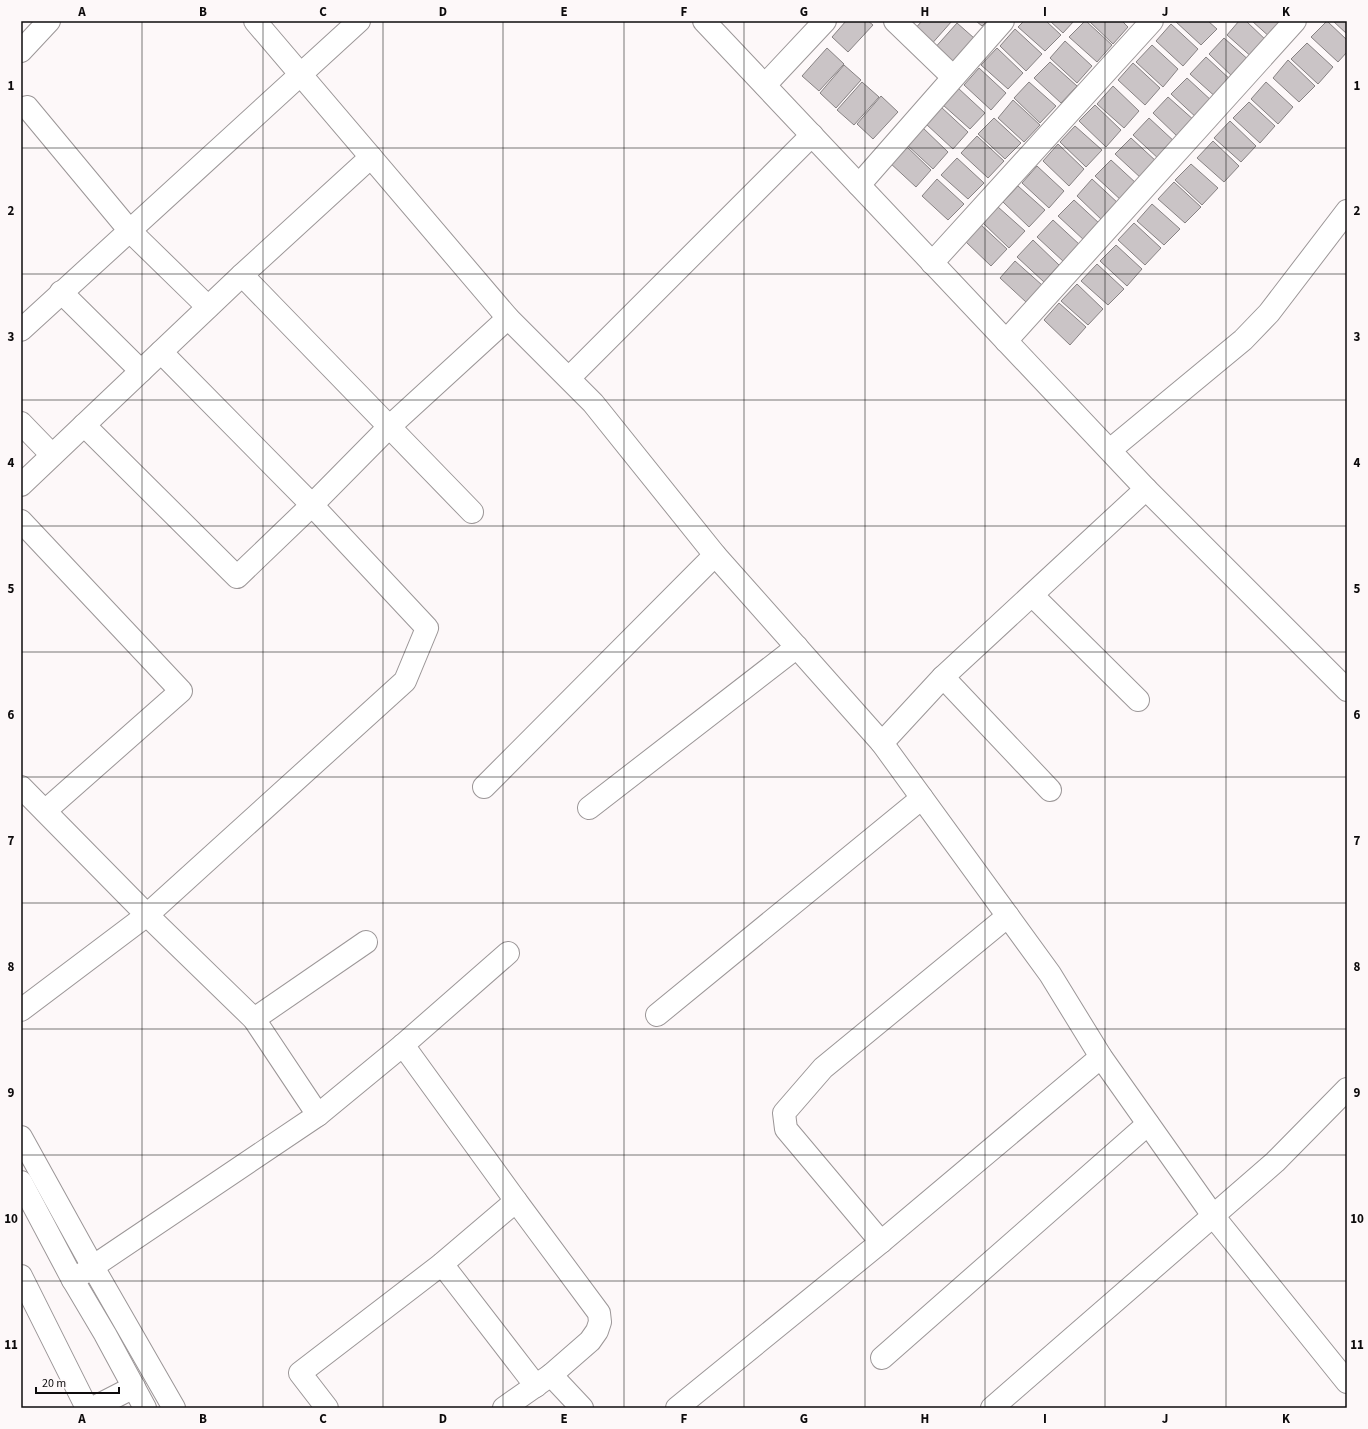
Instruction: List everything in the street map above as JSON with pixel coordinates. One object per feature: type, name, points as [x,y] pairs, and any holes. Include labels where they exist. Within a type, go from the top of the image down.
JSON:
[{"type":"street","points":[[21,51],[49,21]]},
{"type":"street","points":[[255,21],[508,318],[593,403],[715,555],[882,743],[1050,974],[1101,1057],[1214,1216],[1347,1382]]},
{"type":"street","points":[[21,330],[359,21]]},
{"type":"street","points":[[704,21],[1146,489],[1347,690]]},
{"type":"street","points":[[765,85],[824,21]]},
{"type":"street","points":[[895,21],[953,77]]},
{"type":"street","points":[[859,185],[1003,21]]},
{"type":"street","points":[[932,263],[1152,21]]},
{"type":"street","points":[[1006,341],[1295,21]]},
{"type":"street","points":[[28,107],[130,231],[208,307]]},
{"type":"street","points":[[569,378],[812,135]]},
{"type":"street","points":[[21,485],[242,275],[370,157]]},
{"type":"street","points":[[1110,450],[1243,340],[1269,313],[1347,211]]},
{"type":"street","points":[[242,275],[472,512]]},
{"type":"street","points":[[61,292],[141,371]]},
{"type":"street","points":[[84,425],[237,576],[312,505],[389,427],[508,318]]},
{"type":"street","points":[[21,1010],[147,915],[405,680],[426,628],[312,505],[161,352]]},
{"type":"street","points":[[21,423],[52,455]]},
{"type":"street","points":[[882,743],[943,677],[1146,489]]},
{"type":"street","points":[[21,521],[181,691],[45,811]]},
{"type":"street","points":[[484,787],[715,555]]},
{"type":"street","points":[[1032,595],[1138,700]]},
{"type":"street","points":[[589,808],[797,647]]},
{"type":"street","points":[[943,677],[1050,790]]},
{"type":"street","points":[[21,787],[147,915],[254,1019],[318,1115]]},
{"type":"street","points":[[657,1015],[922,798]]},
{"type":"street","points":[[881,1242],[786,1129],[784,1113],[823,1068],[1008,916]]},
{"type":"street","points":[[254,1019],[366,942]]},
{"type":"street","points":[[73,1280],[318,1115],[403,1046],[508,953]]},
{"type":"street","points":[[403,1046],[599,1313],[600,1322],[597,1331],[590,1341],[544,1380],[504,1408]]},
{"type":"street","points":[[676,1408],[881,1242],[1101,1057]]},
{"type":"street","points":[[992,1408],[1275,1162],[1347,1089]]},
{"type":"street","points":[[882,1358],[1148,1124]]},
{"type":"street","points":[[21,1137],[93,1267],[174,1408]]},
{"type":"street","points":[[21,1182],[73,1280],[106,1334],[145,1408]]},
{"type":"street","points":[[327,1408],[300,1373],[442,1264],[516,1201]]},
{"type":"street","points":[[442,1264],[544,1380],[582,1408]]},
{"type":"street","points":[[21,1276],[87,1408]]},
{"type":"street","points":[[92,1408],[134,1387]]},
{"type":"building","points":[[846,21],[868,21],[873,25],[848,52],[832,37]]},
{"type":"building","points":[[922,21],[952,21],[929,47],[912,32]]},
{"type":"building","points":[[976,21],[987,21],[982,26]]},
{"type":"building","points":[[1024,21],[1046,21],[1061,35],[1045,51],[1018,27]]},
{"type":"building","points":[[1050,21],[1074,21],[1063,33]]},
{"type":"building","points":[[1085,21],[1112,45],[1097,62],[1069,37]]},
{"type":"building","points":[[1089,21],[1122,21],[1128,27],[1113,44]]},
{"type":"building","points":[[1175,21],[1208,21],[1217,29],[1201,45]]},
{"type":"building","points":[[1239,21],[1246,21],[1269,43],[1254,59],[1227,35]]},
{"type":"building","points":[[1252,21],[1286,21],[1272,39]]},
{"type":"building","points":[[1327,21],[1347,40],[1347,52],[1338,62],[1311,37]]},
{"type":"building","points":[[1333,21],[1347,21],[1347,34]]},
{"type":"building","points":[[957,23],[974,38],[950,65],[933,50]]},
{"type":"building","points":[[1171,24],[1198,49],[1183,66],[1156,41]]},
{"type":"building","points":[[1015,29],[1042,54],[1026,71],[1000,46]]},
{"type":"building","points":[[1224,38],[1251,62],[1235,79],[1209,54]]},
{"type":"building","points":[[1065,41],[1092,66],[1077,83],[1050,58]]},
{"type":"building","points":[[1307,43],[1333,67],[1318,84],[1291,59]]},
{"type":"building","points":[[1152,45],[1178,69],[1163,87],[1136,62]]},
{"type":"building","points":[[827,48],[844,64],[819,91],[802,76]]},
{"type":"building","points":[[997,48],[1023,73],[1008,89],[981,65]]},
{"type":"building","points":[[1206,57],[1233,82],[1218,99],[1190,74]]},
{"type":"building","points":[[1288,60],[1315,86],[1299,102],[1273,78]]},
{"type":"building","points":[[1050,62],[1077,86],[1061,103],[1034,78]]},
{"type":"building","points":[[1133,63],[1160,88],[1145,105],[1118,80]]},
{"type":"building","points":[[844,65],[861,80],[836,108],[820,93]]},
{"type":"building","points":[[979,68],[1006,93],[991,110],[964,85]]},
{"type":"building","points":[[1187,78],[1213,102],[1198,119],[1171,94]]},
{"type":"building","points":[[862,82],[879,97],[854,125],[837,110]]},
{"type":"building","points":[[1029,82],[1056,106],[1040,123],[1014,98]]},
{"type":"building","points":[[1266,82],[1293,107],[1278,124],[1251,99]]},
{"type":"building","points":[[1113,86],[1139,111],[1124,128],[1097,104]]},
{"type":"building","points":[[958,88],[985,113],[970,129],[943,105]]},
{"type":"building","points":[[881,96],[898,112],[873,139],[857,124]]},
{"type":"building","points":[[1168,97],[1195,121],[1179,138],[1153,113]]},
{"type":"building","points":[[1013,100],[1040,125],[1024,142],[998,118]]},
{"type":"building","points":[[1249,102],[1275,126],[1260,143],[1233,118]]},
{"type":"building","points":[[1095,105],[1121,130],[1106,147],[1079,121]]},
{"type":"building","points":[[941,107],[968,132],[953,149],[926,124]]},
{"type":"building","points":[[994,118],[1021,143],[1005,159],[978,134]]},
{"type":"building","points":[[1149,118],[1176,143],[1160,160],[1133,135]]},
{"type":"building","points":[[1230,121],[1256,146],[1241,162],[1214,138]]},
{"type":"building","points":[[1075,126],[1102,150],[1086,167],[1060,142]]},
{"type":"building","points":[[922,127],[948,152],[933,169],[906,144]]},
{"type":"building","points":[[977,136],[1004,161],[988,178],[961,153]]},
{"type":"building","points":[[1131,138],[1157,162],[1142,179],[1115,154]]},
{"type":"building","points":[[1213,141],[1239,166],[1224,182],[1197,158]]},
{"type":"building","points":[[1058,144],[1084,169],[1069,186],[1043,161]]},
{"type":"building","points":[[905,145],[931,170],[916,187],[889,162]]},
{"type":"building","points":[[957,158],[984,183],[968,199],[941,175]]},
{"type":"building","points":[[1111,160],[1137,184],[1122,201],[1095,176]]},
{"type":"building","points":[[1191,164],[1218,188],[1202,205],[1175,180]]},
{"type":"building","points":[[1037,166],[1064,191],[1049,208],[1022,183]]},
{"type":"building","points":[[937,179],[964,204],[948,220],[922,196]]},
{"type":"building","points":[[1092,179],[1119,204],[1103,221],[1077,196]]},
{"type":"building","points":[[1174,182],[1201,207],[1185,223],[1158,199]]},
{"type":"building","points":[[1018,186],[1045,210],[1029,227],[1003,202]]},
{"type":"building","points":[[1074,200],[1100,224],[1085,241],[1058,216]]},
{"type":"building","points":[[1152,204],[1180,229],[1164,245],[1137,221]]},
{"type":"building","points":[[998,207],[1025,231],[1009,248],[983,223]]},
{"type":"building","points":[[1053,220],[1080,245],[1064,262],[1037,237]]},
{"type":"building","points":[[1134,223],[1161,248],[1145,265],[1118,240]]},
{"type":"building","points":[[980,224],[1007,249],[991,266],[965,241]]},
{"type":"building","points":[[1033,240],[1059,265],[1044,282],[1017,257]]},
{"type":"building","points":[[1116,245],[1142,269],[1127,286],[1100,261]]},
{"type":"building","points":[[1015,261],[1042,285],[1026,302],[1000,278]]},
{"type":"building","points":[[1097,264],[1124,289],[1108,305],[1081,281]]},
{"type":"building","points":[[1077,284],[1103,309],[1088,325],[1061,301]]},
{"type":"building","points":[[1059,303],[1086,327],[1070,345],[1044,320]]}]
